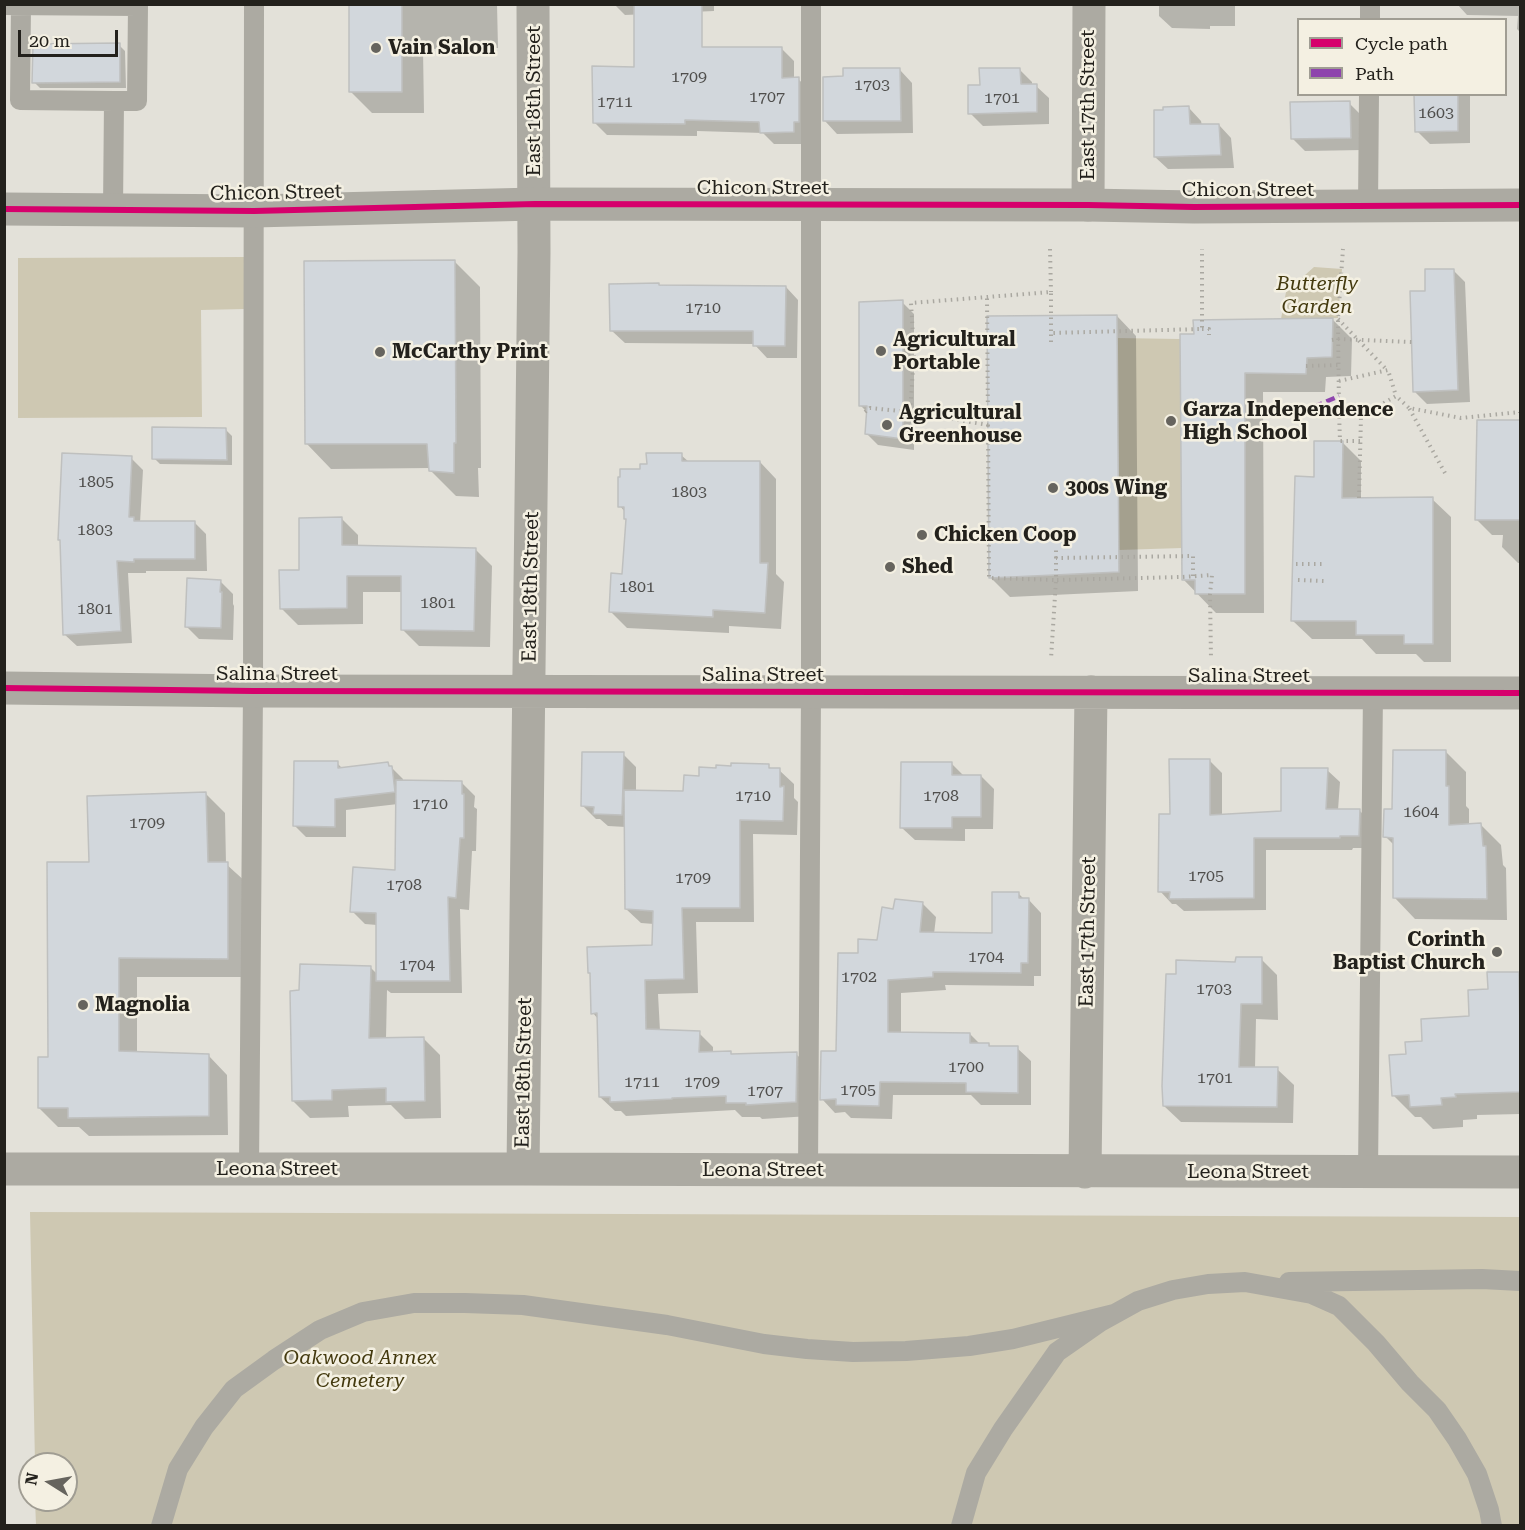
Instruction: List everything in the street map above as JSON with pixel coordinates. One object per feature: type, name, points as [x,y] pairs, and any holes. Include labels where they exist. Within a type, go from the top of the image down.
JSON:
[{"type":"street","name":"East 18th Street","points":[[523,1169],[535,204],[533,4]]},
{"type":"street","name":"East 17th Street","points":[[1088,205],[1089,4]]},
{"type":"street","name":"Chicon Street","points":[[4,209],[254,211],[535,204],[1194,207],[1521,205]]},
{"type":"street","name":"Salina Street","points":[[4,688],[530,692],[1521,693]]},
{"type":"street","name":"East 17th Street","points":[[1085,1172],[1091,692]]},
{"type":"street","name":"Leona Street","points":[[4,1169],[1521,1172]]},
{"type":"lane","points":[[249,1169],[253,691],[254,4]]},
{"type":"lane","points":[[808,1170],[811,4]]},
{"type":"lane","points":[[4,5],[21,5],[138,6],[137,101],[20,100],[21,5]]},
{"type":"lane","points":[[1368,207],[1369,96]]},
{"type":"lane","points":[[113,210],[114,101]]},
{"type":"lane","points":[[1368,1172],[1373,692]]},
{"type":"lane","points":[[961,1526],[976,1473],[1003,1429],[1057,1352],[1138,1301],[1173,1290],[1208,1284],[1245,1282],[1482,1279],[1521,1281]]},
{"type":"lane","points":[[1245,1282],[1312,1294],[1339,1306],[1437,1410],[1477,1474],[1490,1510],[1492,1526]]},
{"type":"lane","points":[[161,1526],[178,1469],[204,1427],[234,1389],[320,1330],[363,1312],[414,1303],[523,1305],[667,1325],[764,1344],[807,1350],[853,1352],[969,1346],[1013,1339],[1114,1314]]},
{"type":"path","points":[[1050,249],[1051,342]]},
{"type":"path","points":[[1202,249],[1202,329]]},
{"type":"path","points":[[1343,249],[1335,339],[1339,381],[1340,441],[1360,441]]},
{"type":"path","points":[[910,412],[914,354],[911,303],[1051,292]]},
{"type":"path","points":[[987,297],[989,578],[1056,580],[1212,575],[1211,663]]},
{"type":"path","points":[[1338,318],[1388,370],[1396,396],[1409,408],[1445,473]]},
{"type":"path","points":[[1051,333],[1209,329],[1209,335]]},
{"type":"path","points":[[1335,339],[1412,342]]},
{"type":"path","points":[[903,355],[914,354]]},
{"type":"path","points":[[1306,366],[1338,365]]},
{"type":"path","points":[[1339,381],[1388,370]]},
{"type":"path","points":[[1339,412],[1361,416],[1396,396]]},
{"type":"path","points":[[865,412],[870,408],[879,407],[988,425]]},
{"type":"path","points":[[1409,408],[1461,418],[1520,412],[1521,414]]},
{"type":"path","points":[[1359,498],[1361,416]]},
{"type":"path","points":[[1050,663],[1056,549]]},
{"type":"path","points":[[1056,558],[1193,556],[1193,576]]},
{"type":"path","points":[[1296,564],[1323,564]]},
{"type":"path","points":[[1298,580],[1324,581]]},
{"type":"green space","points":[[244,257],[244,309],[201,310],[202,417],[18,418],[18,258]]},
{"type":"green space","name":"Butterfly Garden","points":[[1314,267],[1342,269],[1338,318],[1281,319],[1286,292]]},
{"type":"green space","points":[[1117,338],[1180,339],[1182,548],[1119,550]]},
{"type":"green space","name":"Oakwood Annex Cemetery","points":[[30,1212],[1520,1217],[1520,1525],[36,1525],[35,1512],[78,1512],[78,1452],[35,1452]]},
{"type":"building","name":"Vain Salon","points":[[349,4],[402,4],[402,92],[349,92]]},
{"type":"building","points":[[634,4],[702,4],[702,47],[782,47],[782,78],[799,77],[799,122],[794,122],[794,132],[760,133],[759,122],[685,120],[685,124],[593,123],[592,66],[634,67]]},
{"type":"building","points":[[120,43],[120,82],[32,83],[33,44]]},
{"type":"building","points":[[843,68],[900,68],[901,121],[823,121],[823,77],[843,76]]},
{"type":"building","points":[[979,68],[1020,68],[1021,84],[1037,84],[1037,112],[968,114],[968,85],[980,85]]},
{"type":"building","points":[[1414,96],[1458,96],[1458,131],[1415,132]]},
{"type":"building","points":[[1350,101],[1351,138],[1291,139],[1290,102]]},
{"type":"building","points":[[1189,106],[1190,124],[1219,124],[1221,155],[1154,157],[1154,110],[1163,110],[1163,107]]},
{"type":"building","name":"McCarthy Print","points":[[455,260],[456,443],[454,443],[454,473],[429,471],[427,444],[305,444],[304,261]]},
{"type":"building","points":[[1425,269],[1454,269],[1458,390],[1413,392],[1410,291],[1425,291]]},
{"type":"building","points":[[659,283],[659,285],[786,286],[785,346],[753,346],[753,331],[610,331],[609,284]]},
{"type":"building","name":"Agricultural Portable","points":[[903,300],[903,439],[865,434],[867,406],[859,406],[859,302]]},
{"type":"building","name":"300s Wing","points":[[1117,315],[1119,572],[989,578],[987,316]]},
{"type":"building","points":[[1333,318],[1332,357],[1307,358],[1306,374],[1245,373],[1245,594],[1195,594],[1195,580],[1182,580],[1180,334],[1194,334],[1193,320]]},
{"type":"building","points":[[1477,420],[1521,420],[1521,520],[1475,520]]},
{"type":"building","points":[[152,427],[226,428],[227,460],[152,459]]},
{"type":"building","points":[[1314,441],[1343,441],[1342,498],[1433,497],[1433,644],[1404,644],[1404,635],[1356,635],[1356,621],[1291,621],[1295,476],[1314,477]]},
{"type":"building","points":[[62,453],[132,456],[129,517],[134,517],[134,521],[195,521],[195,559],[117,561],[121,631],[63,635],[60,540],[58,540]]},
{"type":"building","points":[[646,453],[682,453],[682,461],[760,461],[760,563],[768,563],[765,613],[713,610],[713,617],[609,612],[611,573],[622,574],[626,519],[624,519],[624,507],[618,507],[618,477],[620,477],[620,469],[640,469],[640,464],[647,464]]},
{"type":"building","points":[[342,517],[342,545],[476,548],[474,631],[401,630],[401,576],[347,576],[347,608],[280,609],[279,570],[299,570],[299,518]]},
{"type":"building","points":[[187,578],[221,580],[221,628],[185,627]]},
{"type":"building","points":[[1393,750],[1446,750],[1449,825],[1481,823],[1483,846],[1486,846],[1487,899],[1393,898],[1393,838],[1383,837],[1384,809],[1392,809]]},
{"type":"building","points":[[582,752],[624,752],[622,815],[593,814],[594,807],[581,806]]},
{"type":"building","points":[[1169,759],[1210,759],[1210,815],[1281,811],[1281,768],[1328,768],[1326,809],[1360,809],[1359,836],[1254,838],[1254,898],[1169,899],[1170,892],[1158,892],[1159,814],[1170,814]]},
{"type":"building","points":[[294,761],[338,761],[338,768],[388,762],[389,766],[392,766],[395,792],[335,799],[335,827],[293,826]]},
{"type":"building","points":[[901,762],[952,762],[952,775],[981,775],[981,817],[952,817],[952,828],[900,828]]},
{"type":"building","points":[[731,763],[769,764],[769,768],[780,768],[780,787],[784,786],[783,821],[740,820],[740,908],[682,908],[684,979],[645,980],[646,1029],[700,1031],[699,1052],[731,1051],[731,1054],[797,1052],[796,1102],[746,1105],[746,1103],[726,1103],[726,1096],[610,1102],[610,1097],[599,1097],[597,1013],[591,1014],[587,947],[652,945],[653,911],[625,909],[624,790],[683,791],[684,775],[699,776],[699,767],[716,768],[716,765],[731,766]]},
{"type":"building","points":[[396,780],[462,781],[464,838],[460,838],[456,898],[448,897],[450,981],[376,981],[376,913],[350,912],[353,867],[395,870]]},
{"type":"building","name":"Magnolia","points":[[206,792],[208,862],[228,862],[228,959],[119,958],[119,1051],[209,1054],[209,1116],[68,1118],[68,1108],[38,1108],[38,1057],[48,1057],[47,862],[89,862],[87,796]]},
{"type":"building","points":[[992,892],[1019,892],[1019,898],[1029,898],[1028,963],[1021,963],[1021,973],[933,972],[933,977],[888,980],[888,1032],[970,1033],[970,1043],[989,1043],[989,1046],[1018,1046],[1018,1093],[966,1092],[966,1083],[880,1082],[879,1106],[836,1105],[836,1099],[820,1100],[821,1051],[836,1051],[838,953],[858,953],[858,939],[877,940],[882,907],[893,909],[895,899],[923,902],[920,932],[992,933]]},
{"type":"building","points":[[1236,957],[1262,957],[1262,1004],[1241,1004],[1239,1067],[1278,1067],[1277,1107],[1163,1106],[1166,974],[1176,974],[1176,960],[1235,962]]},
{"type":"building","points":[[300,964],[371,966],[369,1038],[424,1037],[425,1101],[386,1102],[386,1088],[332,1090],[332,1100],[292,1101],[290,991],[299,990]]},
{"type":"building","points":[[1487,972],[1519,972],[1521,1092],[1455,1094],[1456,1097],[1441,1098],[1442,1105],[1410,1107],[1409,1095],[1392,1096],[1389,1055],[1406,1054],[1405,1042],[1422,1041],[1421,1019],[1469,1016],[1468,990],[1488,989]]},
{"type":"marked path","points":[[1314,407],[1339,396]]},
{"type":"cycle path","points":[[4,209],[254,211],[535,204],[1194,207],[1520,205]]},
{"type":"cycle path","points":[[4,688],[253,691],[1520,693]]},
{"type":"place","name":"Vain Salon","points":[[376,48]]},
{"type":"place","name":"Agricultural Portable","points":[[881,351]]},
{"type":"place","name":"McCarthy Print","points":[[380,352]]},
{"type":"place","name":"Garza Independence High School","points":[[1171,421]]},
{"type":"place","name":"Agricultural Greenhouse","points":[[887,425]]},
{"type":"place","name":"300s Wing","points":[[1053,488]]},
{"type":"place","name":"Chicken Coop","points":[[922,535]]},
{"type":"place","name":"Shed","points":[[890,567]]},
{"type":"place","name":"Corinth Baptist Church","points":[[1497,952]]},
{"type":"place","name":"Magnolia","points":[[83,1005]]}]
